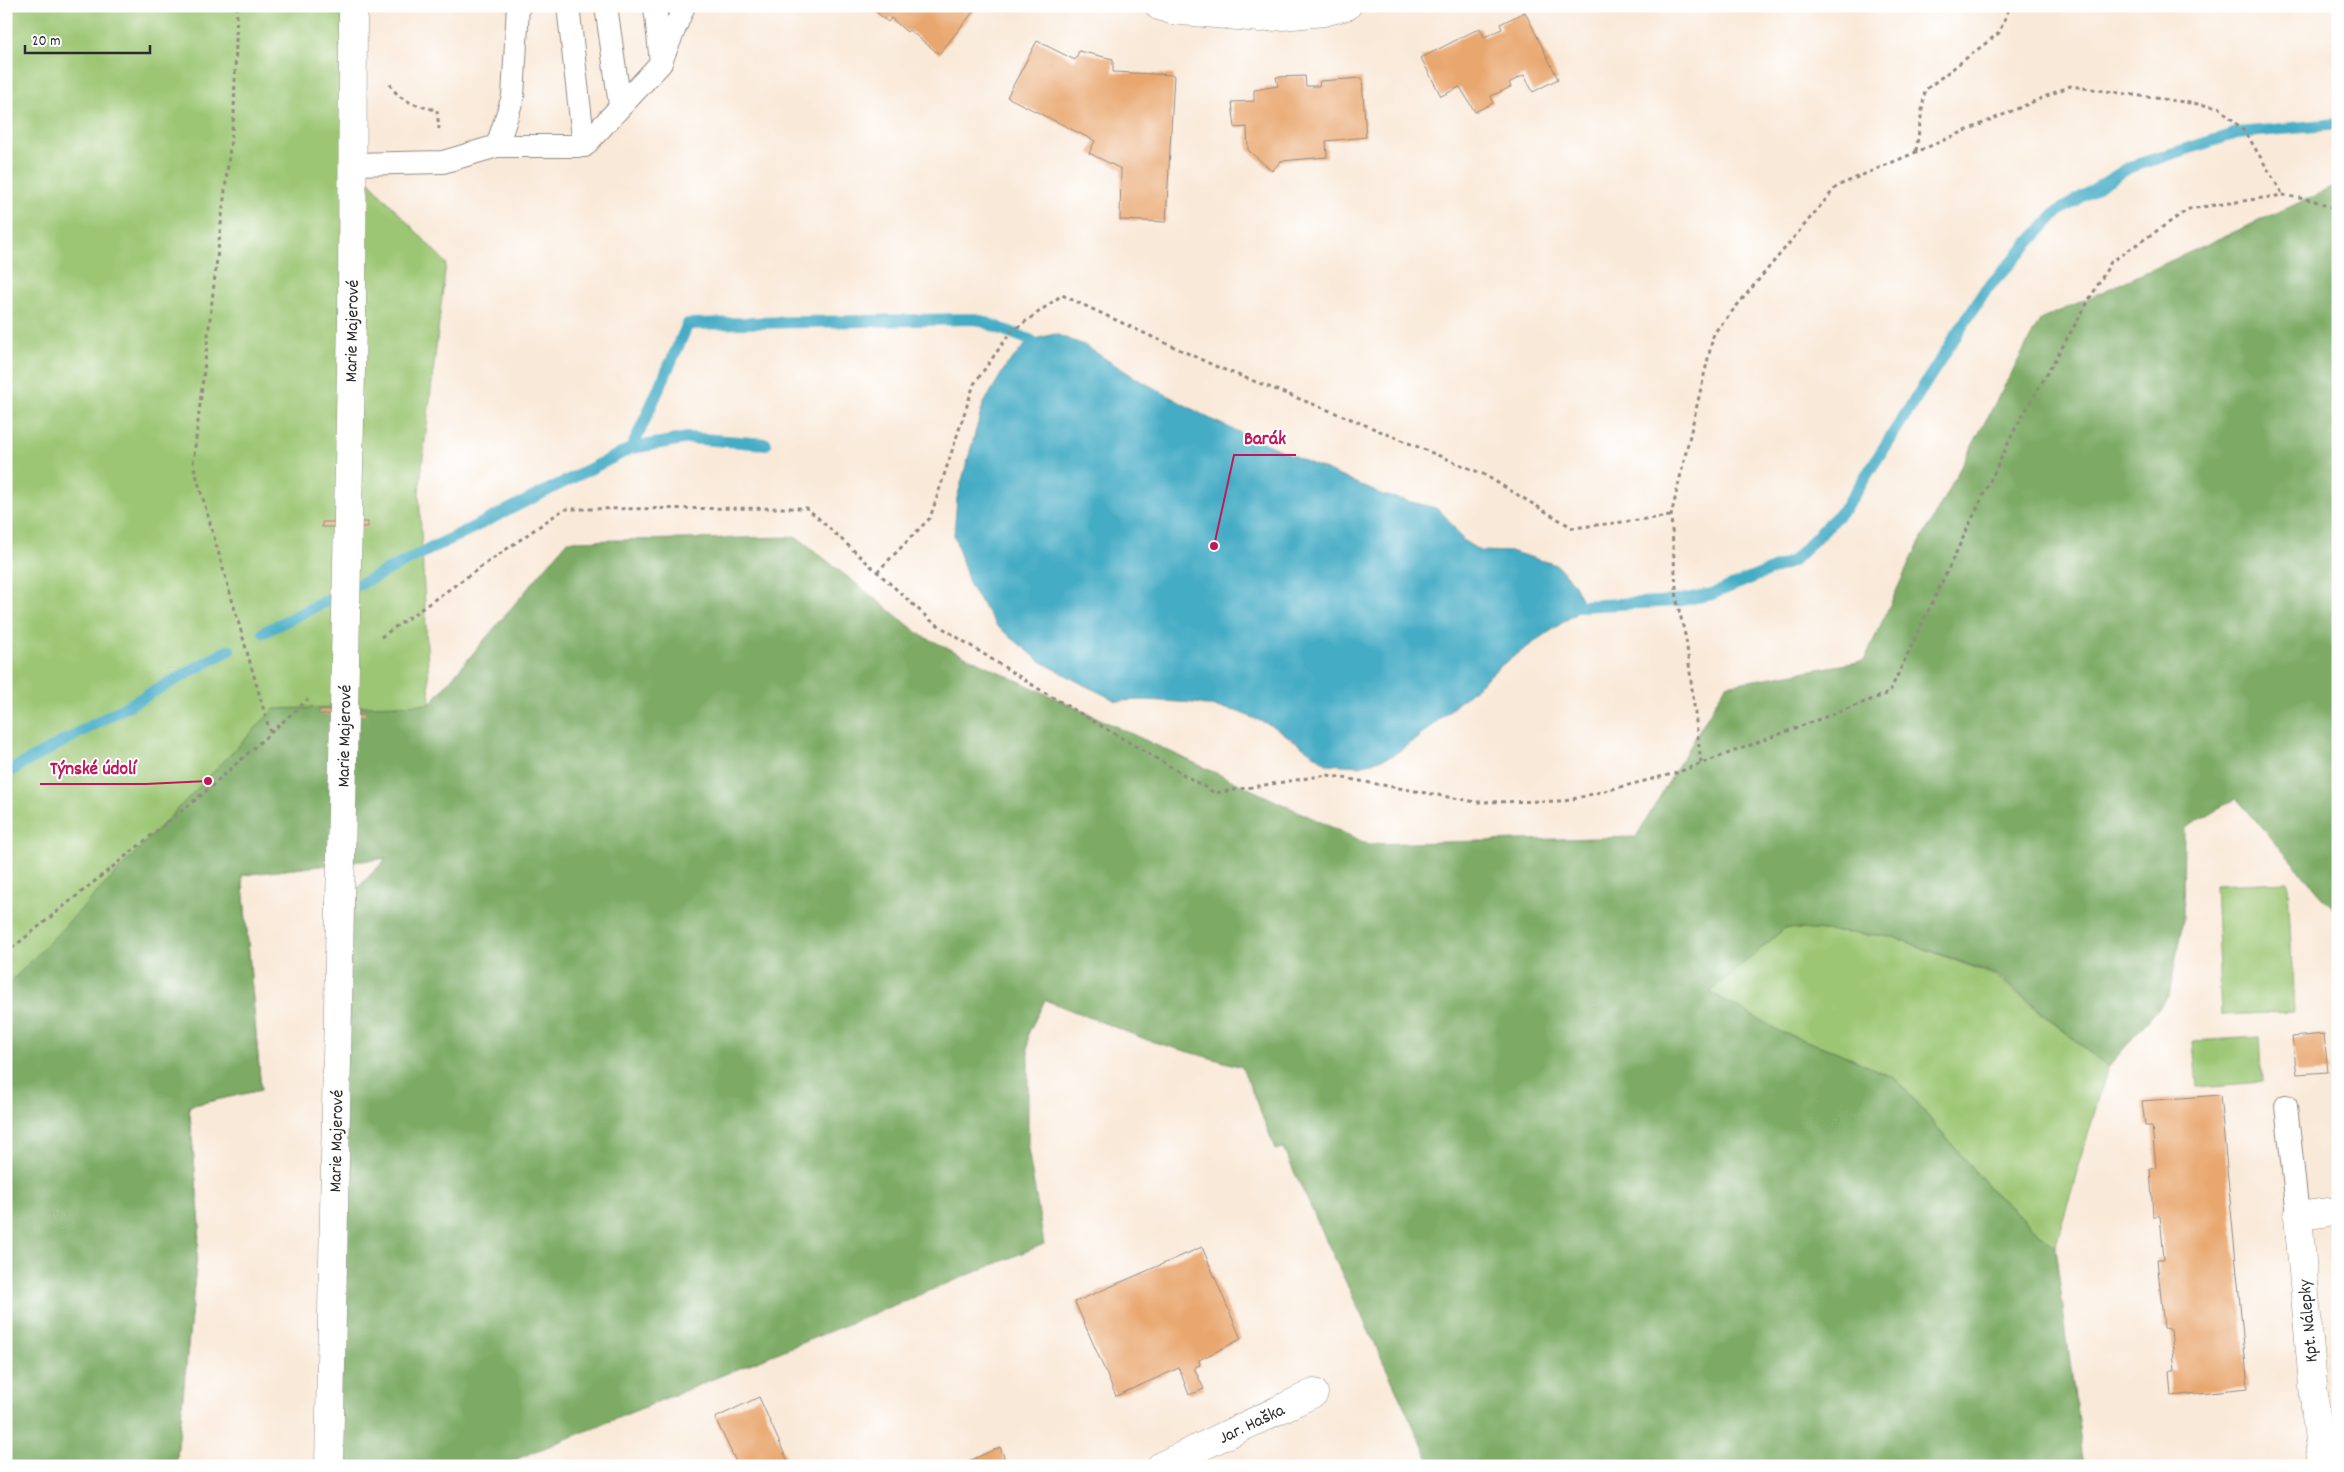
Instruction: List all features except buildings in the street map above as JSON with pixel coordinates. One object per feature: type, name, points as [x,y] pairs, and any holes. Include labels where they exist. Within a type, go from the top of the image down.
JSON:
[{"type":"street","name":"Marie Majerové","points":[[329,1466],[352,320],[353,6]]},
{"type":"street","points":[[1159,6],[1171,10],[1260,18],[1324,12],[1347,6]]},
{"type":"street","points":[[2298,1216],[2338,1211]]},
{"type":"street","name":"Kpt. Nálepky","points":[[2298,1216],[2322,1466]]},
{"type":"street","name":"Jar. Haška","points":[[1161,1466],[1314,1393]]},
{"type":"lane","points":[[497,146],[513,97],[518,6]]},
{"type":"lane","points":[[568,6],[584,146]]},
{"type":"lane","points":[[606,6],[620,105]]},
{"type":"lane","points":[[656,6],[661,63]]},
{"type":"lane","points":[[352,164],[443,162],[497,146],[584,146],[661,63],[684,6]]},
{"type":"lane","points":[[2286,1106],[2298,1216]]},
{"type":"path","points":[[237,6],[234,113],[193,464],[270,732]]},
{"type":"path","points":[[1916,152],[1926,90],[1999,33],[2010,6]]},
{"type":"path","points":[[389,81],[393,90],[404,99],[416,106],[437,110],[443,162]]},
{"type":"path","points":[[1701,763],[1686,639],[1677,602],[1671,516],[1714,333],[1837,186],[2070,86],[2219,107],[2246,133],[2284,194]]},
{"type":"path","points":[[374,643],[564,509],[807,508],[930,620],[1042,691],[1215,793],[1327,774],[1476,802],[1565,801],[1676,773],[1889,692],[2014,431],[2111,262],[2189,208],[2284,194],[2315,201],[2338,211]]},
{"type":"path","points":[[877,572],[930,518],[974,384],[1010,332],[1062,295],[1215,366],[1351,418],[1483,474],[1572,528],[1671,516]]},
{"type":"path","points":[[6,953],[205,792],[314,694]]},
{"type":"green space","points":[[6,6],[353,6],[352,164],[446,263],[419,492],[430,704],[388,858],[242,875],[261,1090],[189,1106],[200,1225],[176,1466],[6,1466]]},
{"type":"green space","points":[[2338,185],[2338,914],[2236,798],[2184,829],[2183,920],[2169,996],[2108,1067],[1997,975],[1891,936],[1785,928],[1710,992],[1781,1032],[1837,1052],[1896,1079],[1990,1189],[2055,1247],[2084,1466],[1432,1466],[1283,1148],[1276,1150],[1242,1067],[1150,1041],[1045,1000],[1028,1034],[1028,1149],[1044,1244],[500,1466],[329,1466],[340,906],[387,858],[242,875],[261,1090],[189,1106],[200,1225],[176,1466],[6,1466],[6,987],[274,709],[430,704],[568,541],[797,537],[922,636],[1368,844],[1636,837],[1726,685],[1864,661],[1911,559],[2040,320]]},
{"type":"green space","points":[[2288,882],[2294,1012],[2221,1015],[2215,885]]},
{"type":"green space","points":[[1785,928],[1891,936],[1996,976],[2108,1067],[2055,1247],[1990,1189],[1896,1079],[1837,1052],[1781,1032],[1709,992]]},
{"type":"green space","points":[[2259,1037],[2262,1082],[2197,1087],[2193,1041]]},
{"type":"water","points":[[1055,334],[1084,345],[1134,377],[1214,421],[1383,495],[1436,508],[1446,517],[1464,541],[1480,551],[1513,552],[1557,565],[1573,583],[1581,599],[1575,614],[1503,664],[1419,737],[1392,756],[1360,766],[1328,764],[1273,726],[1236,711],[1195,703],[1146,700],[1117,701],[1084,685],[1040,661],[997,626],[970,586],[954,535],[957,498],[983,405],[1006,366],[1030,340]]},
{"type":"waterway","points":[[1561,607],[1677,601],[1712,594],[1793,561],[1846,507],[1984,292],[2057,212],[2130,167],[2237,133],[2338,124]]},
{"type":"waterway","points":[[632,448],[688,324],[976,319],[1030,340],[1041,350]]},
{"type":"waterway","points":[[264,632],[632,448],[688,438],[766,444]]},
{"type":"waterway","points":[[6,773],[229,650]]},
{"type":"place","name":"Barák","points":[[1214,546]]},
{"type":"place","name":"Týnské údolí","points":[[208,781]]}]
